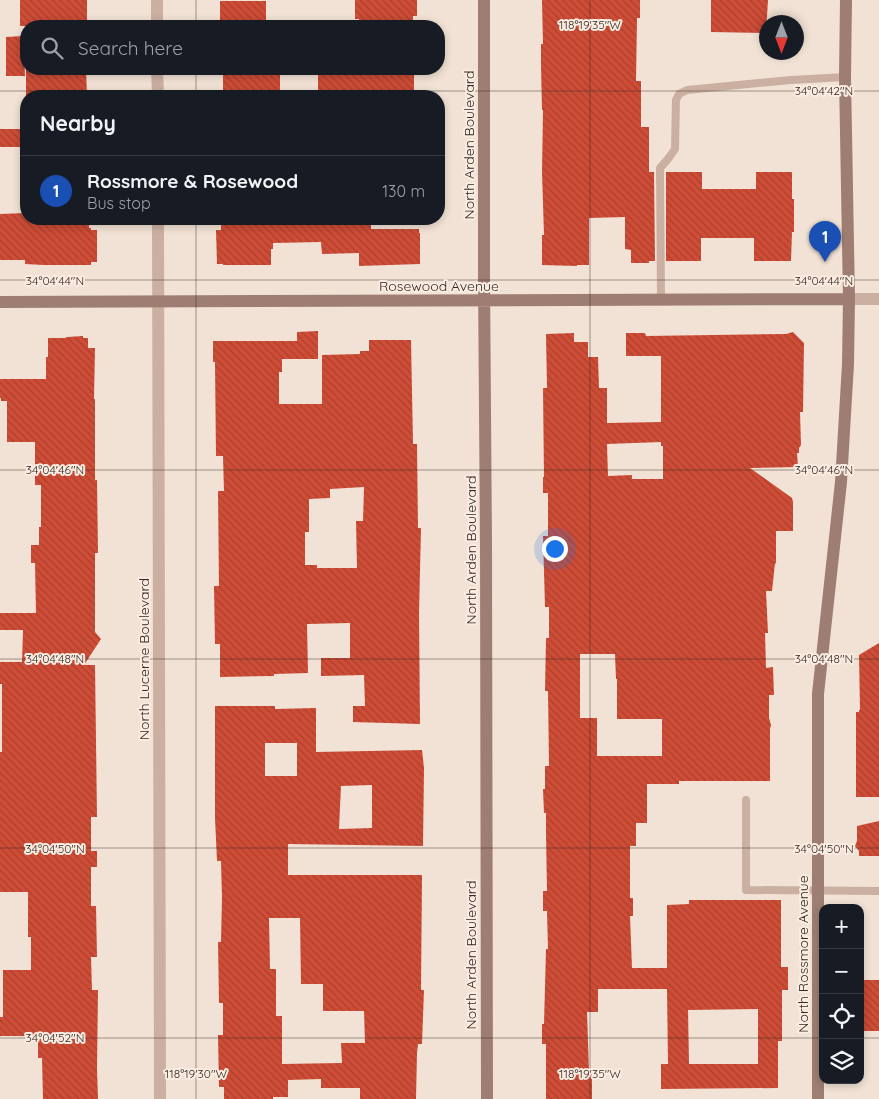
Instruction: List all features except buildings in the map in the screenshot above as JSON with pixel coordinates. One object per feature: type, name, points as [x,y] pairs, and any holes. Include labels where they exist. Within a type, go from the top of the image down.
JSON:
[{"type":"street","points":[[157,0],[157,20]]},
{"type":"street","name":"North Arden Boulevard","points":[[484,0],[487,1099]]},
{"type":"street","name":"North Rossmore Avenue","points":[[818,1099],[818,694],[841,482],[848,364],[846,0]]},
{"type":"street","points":[[158,75],[158,90]]},
{"type":"street","name":"North Lucerne Boulevard","points":[[158,225],[160,1099]]},
{"type":"street","name":"Rosewood Avenue","points":[[0,302],[879,299]]},
{"type":"lane","points":[[661,300],[660,168],[675,149],[676,100],[679,94],[687,90],[845,77]]},
{"type":"lane","points":[[746,800],[746,890],[879,891]]},
{"type":"place","name":"Rossmore & Rosewood","points":[[825,262]]}]
